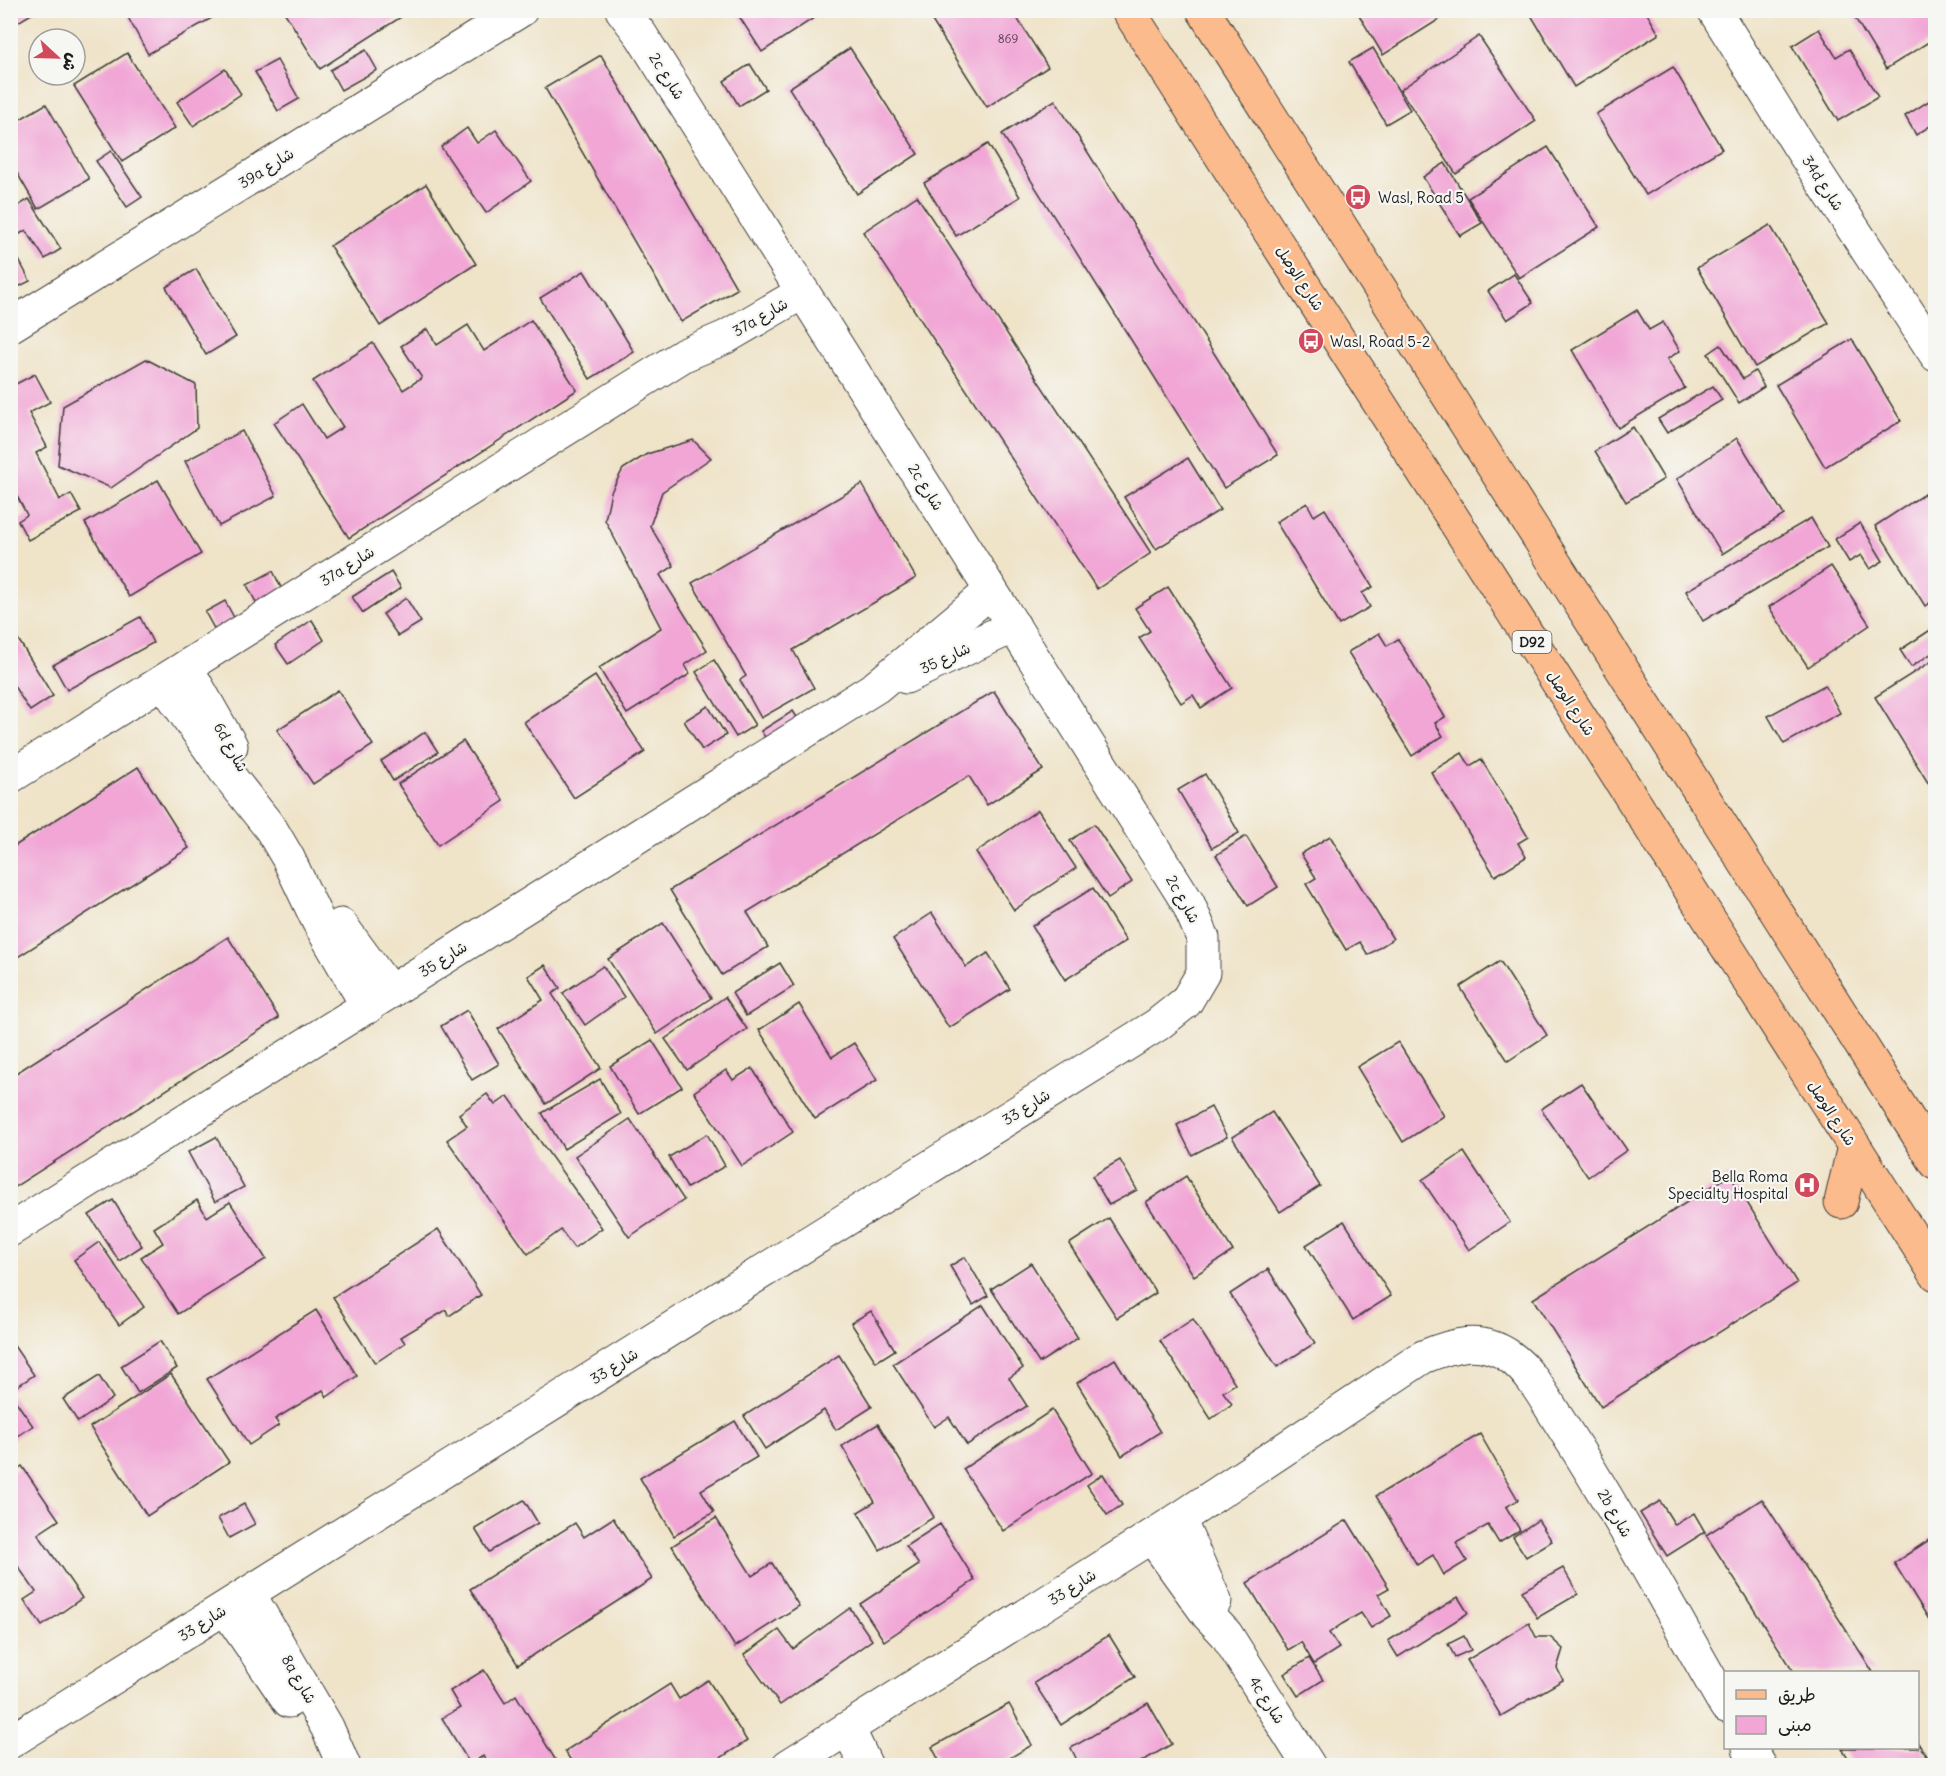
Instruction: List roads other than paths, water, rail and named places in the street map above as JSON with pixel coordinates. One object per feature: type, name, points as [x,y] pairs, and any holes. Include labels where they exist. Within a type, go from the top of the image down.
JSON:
[{"type":"main road","name":"شارع الوصل","points":[[1128,10],[1935,1274]]},
{"type":"main road","points":[[1203,10],[1935,1163]]},
{"type":"main road","points":[[1841,1202],[1854,1146]]},
{"type":"street","name":"39a شارع","points":[[10,326],[521,10]]},
{"type":"street","name":"2c شارع","points":[[622,10],[641,35],[1188,903],[1203,938],[1203,973]]},
{"type":"street","name":"34d شارع","points":[[1714,10],[1935,355]]},
{"type":"street","name":"37a شارع","points":[[10,777],[684,355],[726,337],[797,283]]},
{"type":"street","name":"شارع 35","points":[[10,1230],[876,687],[991,591]]},
{"type":"street","name":"شارع 35","points":[[876,687],[916,672],[1014,626]]},
{"type":"street","name":"6d شارع","points":[[174,675],[253,785],[271,829],[288,858],[318,921],[379,999]]},
{"type":"street","name":"شارع 33","points":[[10,1742],[1157,1025],[1186,1002],[1203,973]]},
{"type":"street","name":"شارع 33","points":[[788,1766],[835,1746],[1423,1357],[1450,1346],[1479,1343]]},
{"type":"street","name":"2b شارع","points":[[1479,1343],[1508,1355],[1529,1375],[1581,1455],[1724,1704]]},
{"type":"street","name":"4c شارع","points":[[1179,1519],[1219,1610],[1226,1634]]},
{"type":"street","name":"4c شارع","points":[[1152,1537],[1208,1615],[1226,1634],[1309,1766]]},
{"type":"street","name":"8a شارع","points":[[237,1601],[311,1734],[339,1766]]},
{"type":"street","name":"8a شارع","points":[[237,1601],[327,1727],[344,1766]]},
{"type":"street","points":[[835,1746],[866,1766]]},
{"type":"street","points":[[1750,1749],[1760,1766]]},
{"type":"place","name":"Wasl, Road 5","points":[[1358,197]]},
{"type":"place","name":"Wasl, Road 5-2","points":[[1311,341]]},
{"type":"place","name":"Bella Roma Specialty Hospital","points":[[1807,1185]]}]
